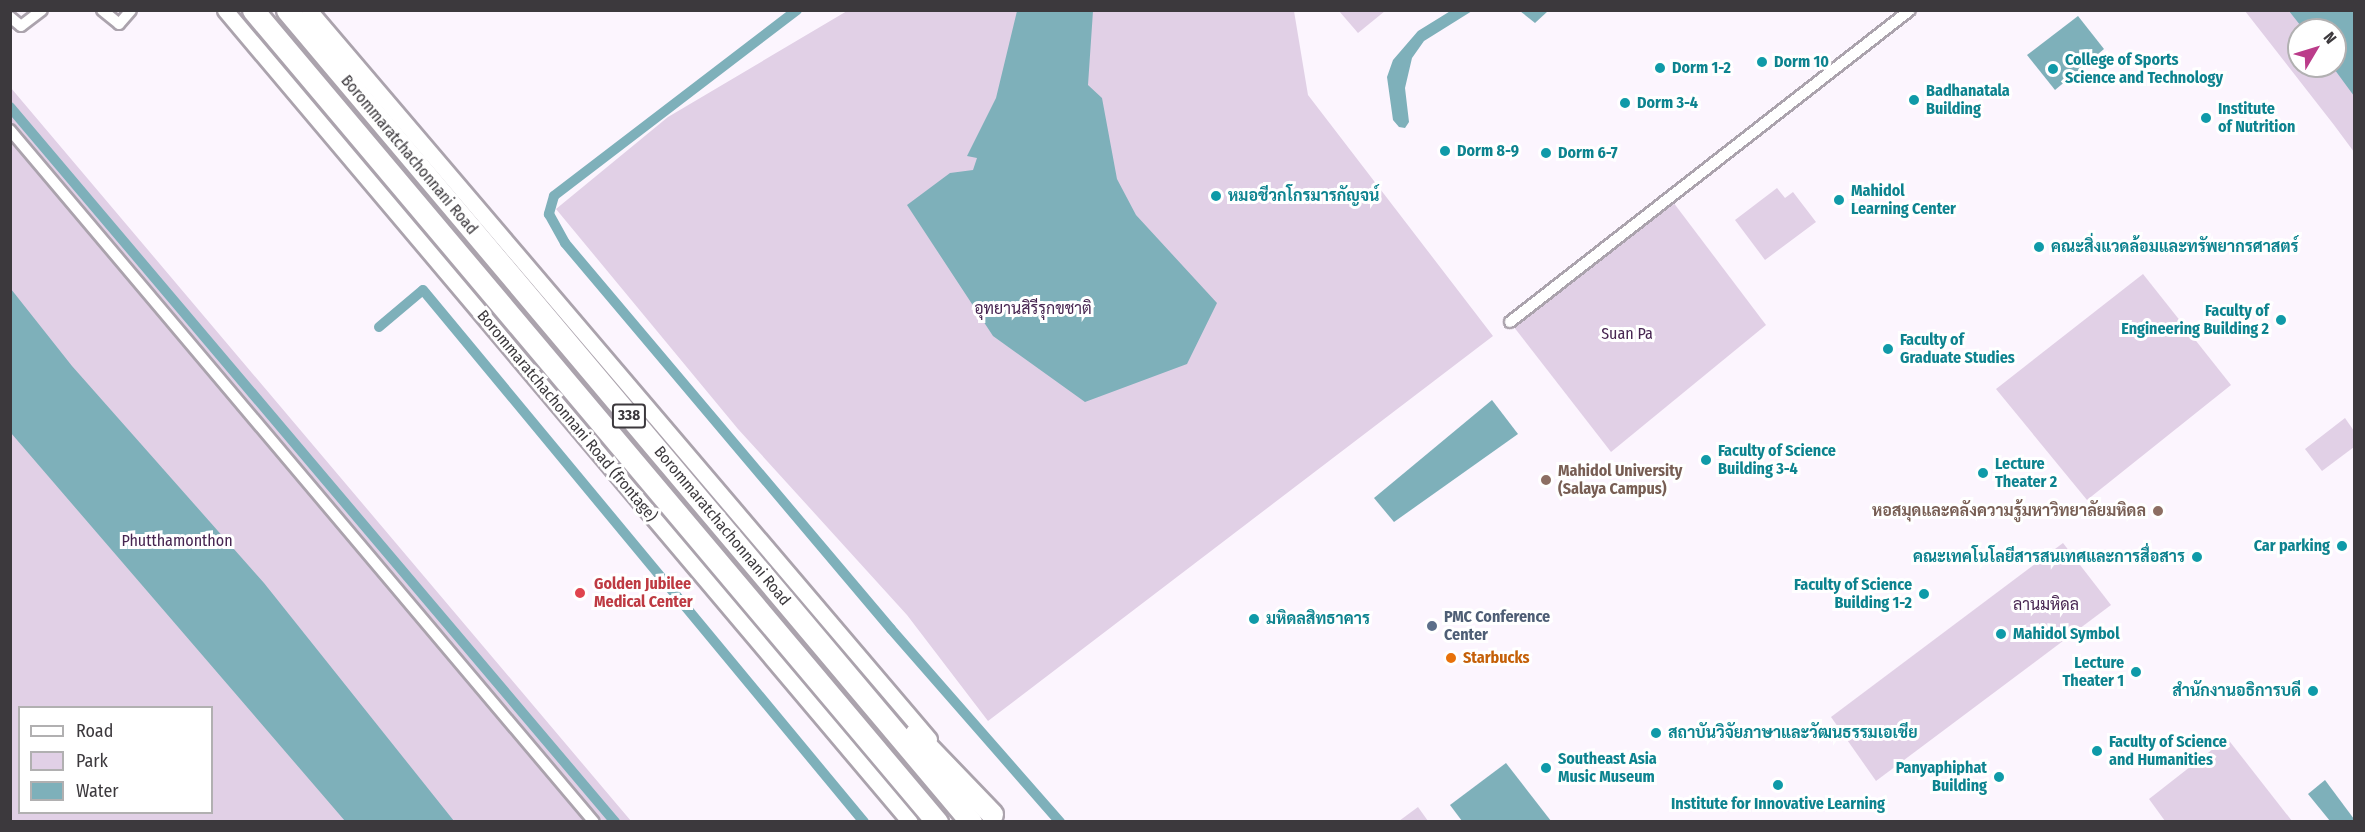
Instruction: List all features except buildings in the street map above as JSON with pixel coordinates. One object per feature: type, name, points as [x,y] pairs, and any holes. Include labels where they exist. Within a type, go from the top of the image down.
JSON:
[{"type":"highway","name":"Borommaratchachonnani Road","points":[[253,10],[937,822]]},
{"type":"highway","name":"Borommaratchachonnani Road","points":[[287,10],[971,822]]},
{"type":"highway","points":[[801,618],[996,818]]},
{"type":"main road","name":"Borommaratchachonnani Road (frontage)","points":[[225,10],[910,822]]},
{"type":"main road","name":"338","points":[[309,10],[996,818]]},
{"type":"street","points":[[10,17],[21,26],[42,10]]},
{"type":"street","points":[[102,10],[119,24],[131,10]]},
{"type":"street","points":[[1510,322],[1910,10]]},
{"type":"street","points":[[10,130],[594,822]]},
{"type":"green space","name":"อุทยานสิรีรุกขชาติ","points":[[847,11],[1294,11],[1308,95],[1493,336],[988,721],[907,615],[738,429],[556,209],[668,117]]},
{"type":"green space","points":[[1339,11],[1385,11],[1358,33]]},
{"type":"green space","points":[[2245,11],[2354,11],[2354,152],[2297,78],[2347,78],[2347,18],[2287,18],[2287,65]]},
{"type":"green space","name":"Phutthamonthon","points":[[11,88],[631,821],[11,821]]},
{"type":"green space","points":[[1777,188],[1785,198],[1793,192],[1816,222],[1765,260],[1735,220]]},
{"type":"green space","name":"Suan Pa","points":[[1670,198],[1766,325],[1611,452],[1510,322]]},
{"type":"green space","points":[[2143,274],[2231,385],[2087,500],[1996,389]]},
{"type":"green space","points":[[2345,418],[2354,431],[2354,447],[2322,471],[2305,449]]},
{"type":"green space","name":"ลานมหิดล","points":[[2063,543],[2111,605],[1876,781],[1831,717]]},
{"type":"green space","points":[[2227,738],[2292,821],[2165,821],[2149,799]]},
{"type":"green space","points":[[1418,807],[1428,821],[1399,821]]},
{"type":"water","points":[[1452,10],[1472,11],[1424,41],[1412,58],[1405,88],[1409,122],[1405,128],[1399,127],[1393,120],[1387,77],[1393,60],[1418,31]]},
{"type":"water","points":[[1017,11],[1093,11],[1088,85],[1102,98],[1117,179],[1136,215],[1217,303],[1187,364],[1085,402],[993,336],[907,205],[950,173],[973,170],[977,158],[967,156],[996,98]]},
{"type":"water","points":[[1520,11],[1548,11],[1535,23]]},
{"type":"water","points":[[2289,11],[2354,11],[2354,96],[2341,78],[2347,78],[2347,18],[2295,18]]},
{"type":"water","points":[[2078,16],[2104,49],[2055,90],[2027,55]]},
{"type":"water","points":[[11,289],[72,366],[264,583],[454,821],[345,821],[11,433]]},
{"type":"water","points":[[1492,400],[1518,434],[1394,522],[1374,498]]},
{"type":"water","points":[[1506,763],[1551,821],[1462,821],[1450,805]]},
{"type":"water","points":[[2325,780],[2354,821],[2330,821],[2308,794]]},
{"type":"waterway","points":[[797,10],[554,196],[549,214],[565,243],[891,629],[1060,822]]},
{"type":"waterway","points":[[10,107],[615,822]]},
{"type":"waterway","points":[[379,327],[423,290],[864,822]]},
{"type":"place","name":"Dorm 10","points":[[1762,62]]},
{"type":"place","name":"Dorm 1-2","points":[[1660,68]]},
{"type":"place","name":"College of Sports Science and Technology","points":[[2053,69]]},
{"type":"place","name":"Badhanatala Building","points":[[1914,100]]},
{"type":"place","name":"Dorm 3-4","points":[[1625,103]]},
{"type":"place","name":"Institute of Nutrition","points":[[2206,118]]},
{"type":"place","name":"Dorm 8-9","points":[[1445,151]]},
{"type":"place","name":"Dorm 6-7","points":[[1546,153]]},
{"type":"place","name":"หมอชีวกโกรมารกัญจน์","points":[[1216,196]]},
{"type":"place","name":"Mahidol Learning Center","points":[[1839,200]]},
{"type":"place","name":"คณะสิ่งแวดล้อมและทรัพยากรศาสตร์","points":[[2039,247]]},
{"type":"place","name":"Faculty of Engineering Building 2","points":[[2281,320]]},
{"type":"place","name":"Faculty of Graduate Studies","points":[[1888,349]]},
{"type":"place","name":"Faculty of Science Building 3-4","points":[[1706,460]]},
{"type":"place","name":"Lecture Theater 2","points":[[1983,473]]},
{"type":"place","name":"Mahidol University (Salaya Campus)","points":[[1546,480]]},
{"type":"place","name":"หอสมุดและคลังความรู้มหาวิทยาลัยมหิดล","points":[[2158,511]]},
{"type":"place","name":"Car parking","points":[[2342,546]]},
{"type":"place","name":"คณะเทคโนโลยีสารสนเทศและการสื่อสาร","points":[[2197,557]]},
{"type":"place","name":"Golden Jubilee Medical Center","points":[[580,593]]},
{"type":"place","name":"Faculty of Science Building 1-2","points":[[1924,594]]},
{"type":"place","name":"มหิดลสิทธาคาร","points":[[1254,619]]},
{"type":"place","name":"PMC Conference Center","points":[[1432,626]]},
{"type":"place","name":"Mahidol Symbol","points":[[2001,634]]},
{"type":"place","name":"Starbucks","points":[[1451,658]]},
{"type":"place","name":"Lecture Theater 1","points":[[2136,672]]},
{"type":"place","name":"สำนักงานอธิการบดี","points":[[2313,691]]},
{"type":"place","name":"สถาบันวิจัยภาษาและวัฒนธรรมเอเชีย","points":[[1656,733]]},
{"type":"place","name":"Faculty of Science and Humanities","points":[[2097,751]]},
{"type":"place","name":"Southeast Asia Music Museum","points":[[1546,768]]},
{"type":"place","name":"Panyaphiphat Building","points":[[1999,777]]},
{"type":"place","name":"Institute for Innovative Learning","points":[[1778,785]]}]
